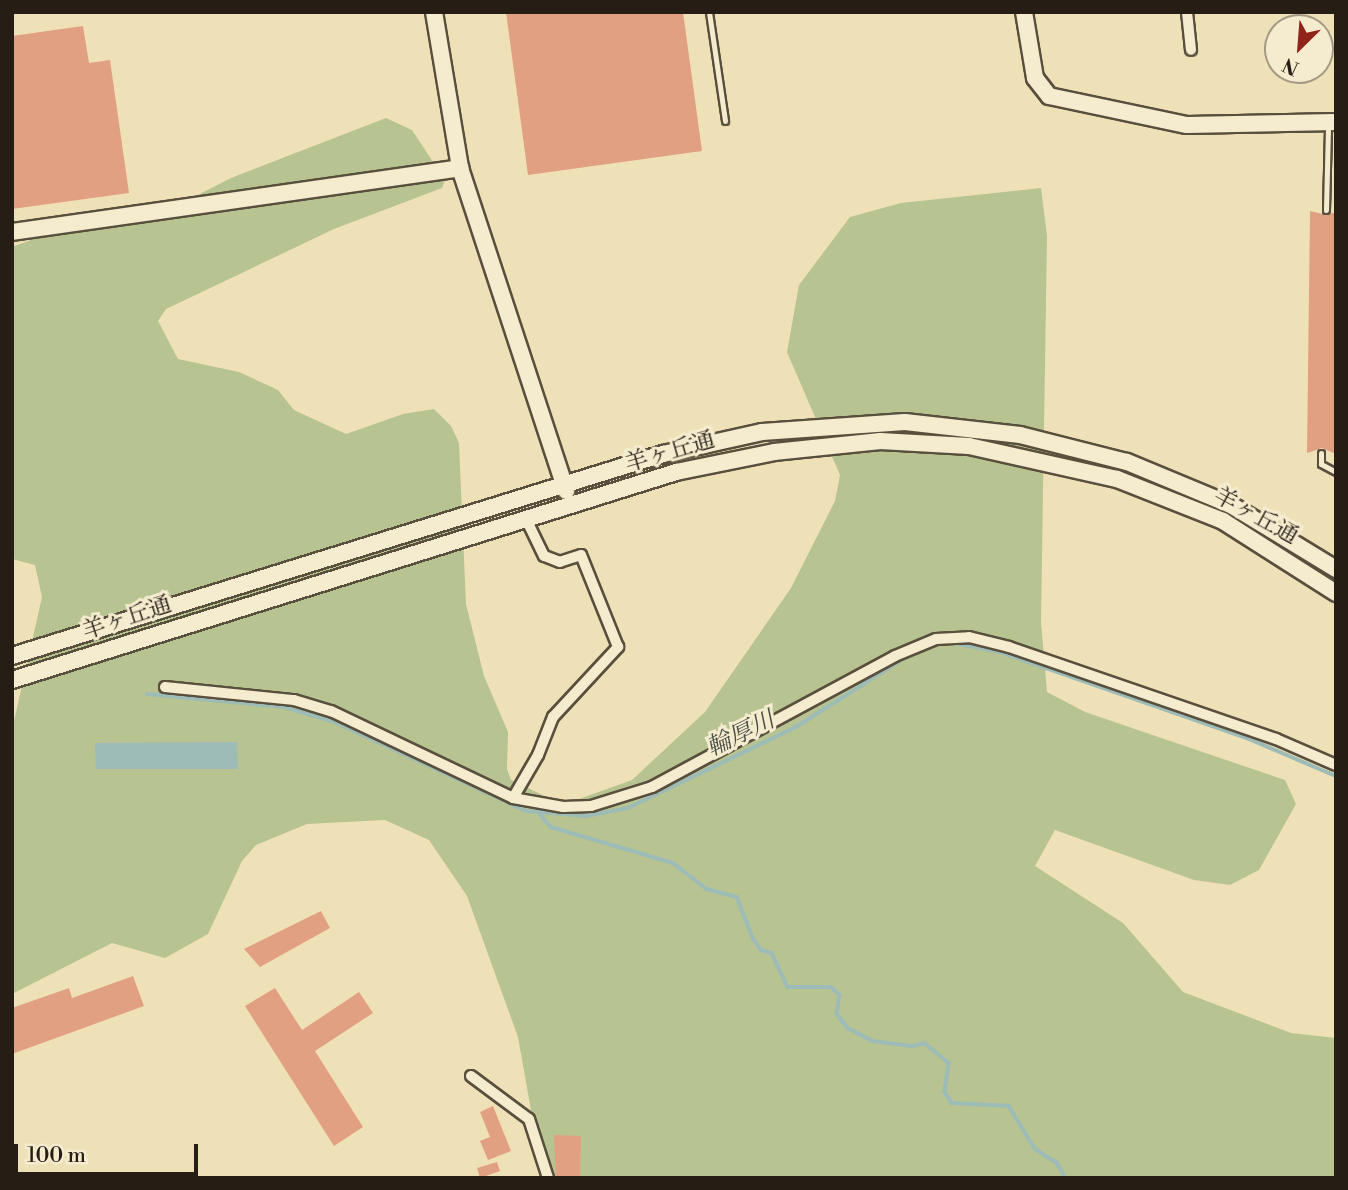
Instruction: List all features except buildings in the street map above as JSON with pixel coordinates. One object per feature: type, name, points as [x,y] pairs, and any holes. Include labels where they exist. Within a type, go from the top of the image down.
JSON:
[{"type":"main road","points":[[433,12],[460,168],[570,506]]},
{"type":"main road","points":[[1024,12],[1035,78],[1049,96],[1187,125],[1332,122]]},
{"type":"main road","points":[[12,232],[460,168]]},
{"type":"main road","name":"羊ヶ丘通","points":[[12,656],[663,454],[762,432],[905,422],[963,427],[1069,445],[1127,462],[1231,505],[1336,569]]},
{"type":"main road","name":"羊ヶ丘通","points":[[12,680],[677,472],[774,452],[880,441],[969,446],[1072,466],[1173,500],[1223,521],[1336,593]]},
{"type":"street","points":[[1187,12],[1191,50]]},
{"type":"street","points":[[513,797],[538,755],[553,717],[618,647],[581,555],[560,562],[544,556],[527,519]]},
{"type":"street","points":[[165,687],[261,694],[331,711],[513,797],[564,807],[591,806],[652,787],[895,656],[954,636],[1009,647],[1276,739],[1336,765]]},
{"type":"street","points":[[471,1076],[528,1119],[548,1178]]},
{"type":"lane","points":[[709,12],[725,121]]},
{"type":"lane","points":[[1326,210],[1332,122]]},
{"type":"lane","points":[[1321,453],[1321,464],[1336,472]]},
{"type":"green space","points":[[386,118],[412,130],[445,180],[442,188],[334,229],[166,309],[158,321],[178,359],[239,372],[278,390],[294,410],[346,434],[403,414],[434,409],[451,426],[459,443],[466,604],[484,676],[508,732],[507,769],[511,780],[555,801],[579,799],[632,780],[705,712],[791,588],[835,501],[840,475],[787,352],[799,285],[850,217],[901,203],[1041,188],[1047,236],[1041,622],[1047,692],[1085,712],[1285,780],[1296,804],[1259,870],[1230,885],[1194,880],[1055,830],[1035,866],[1123,923],[1183,992],[1291,1033],[1336,1038],[1336,1178],[543,1178],[518,1037],[467,896],[429,840],[385,820],[307,824],[256,845],[242,861],[208,934],[165,958],[112,943],[12,994],[12,730],[42,597],[35,565],[12,559],[12,247],[88,219],[143,223],[231,178]]},
{"type":"water","points":[[237,742],[238,769],[96,769],[95,743]]},
{"type":"waterway","name":"輪厚川","points":[[954,643],[1000,652],[1247,738],[1336,776]]},
{"type":"waterway","name":"輪厚川","points":[[147,694],[285,707],[335,722],[527,811],[586,816],[628,808],[796,727],[911,654]]},
{"type":"waterway","points":[[540,814],[551,827],[673,863],[707,889],[737,897],[753,938],[761,950],[772,953],[788,987],[831,987],[840,995],[837,1014],[848,1028],[872,1041],[912,1046],[925,1043],[949,1063],[945,1092],[952,1103],[1009,1106],[1035,1149],[1057,1163],[1066,1178]]}]
